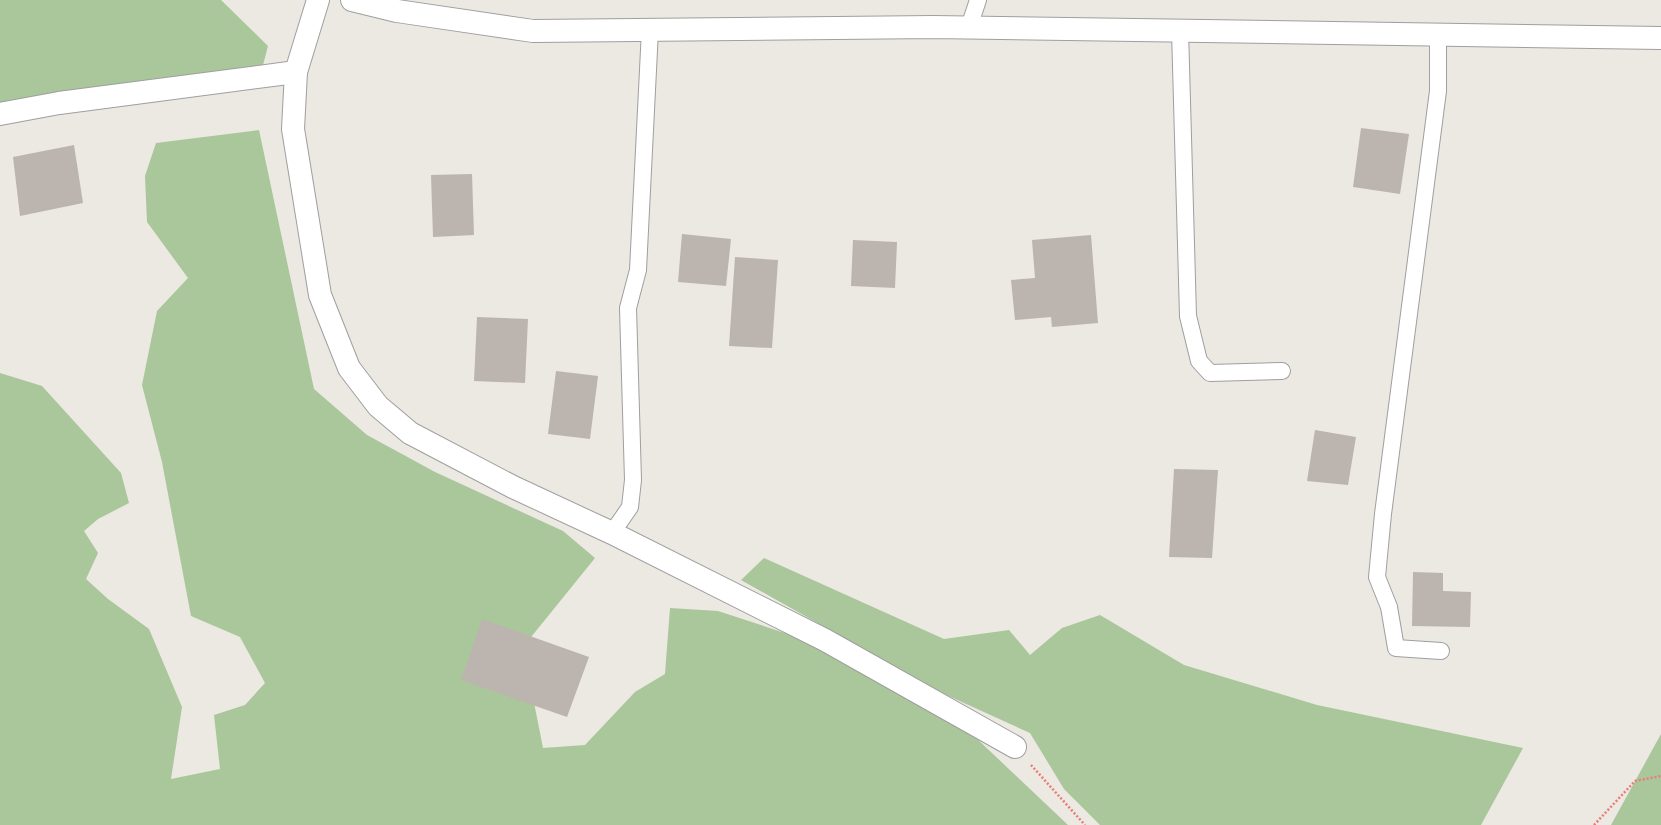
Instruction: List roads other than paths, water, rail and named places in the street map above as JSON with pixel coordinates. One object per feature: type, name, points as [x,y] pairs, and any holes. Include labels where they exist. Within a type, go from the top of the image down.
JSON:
[{"type":"street","points":[[318,0],[296,72],[293,129],[320,295],[349,368],[378,406],[410,433],[513,487],[612,533],[825,640],[1015,747]]},
{"type":"street","points":[[352,0],[397,11],[533,31],[969,27],[1661,38]]},
{"type":"street","points":[[0,114],[60,103],[296,72]]},
{"type":"lane","points":[[969,27],[978,0]]},
{"type":"lane","points":[[612,533],[630,506],[633,480],[628,308],[638,270],[650,30]]},
{"type":"lane","points":[[1180,30],[1188,316],[1199,361],[1210,373],[1282,371]]},
{"type":"lane","points":[[1438,35],[1438,91],[1383,514],[1377,577],[1389,607],[1396,648],[1441,651]]}]
